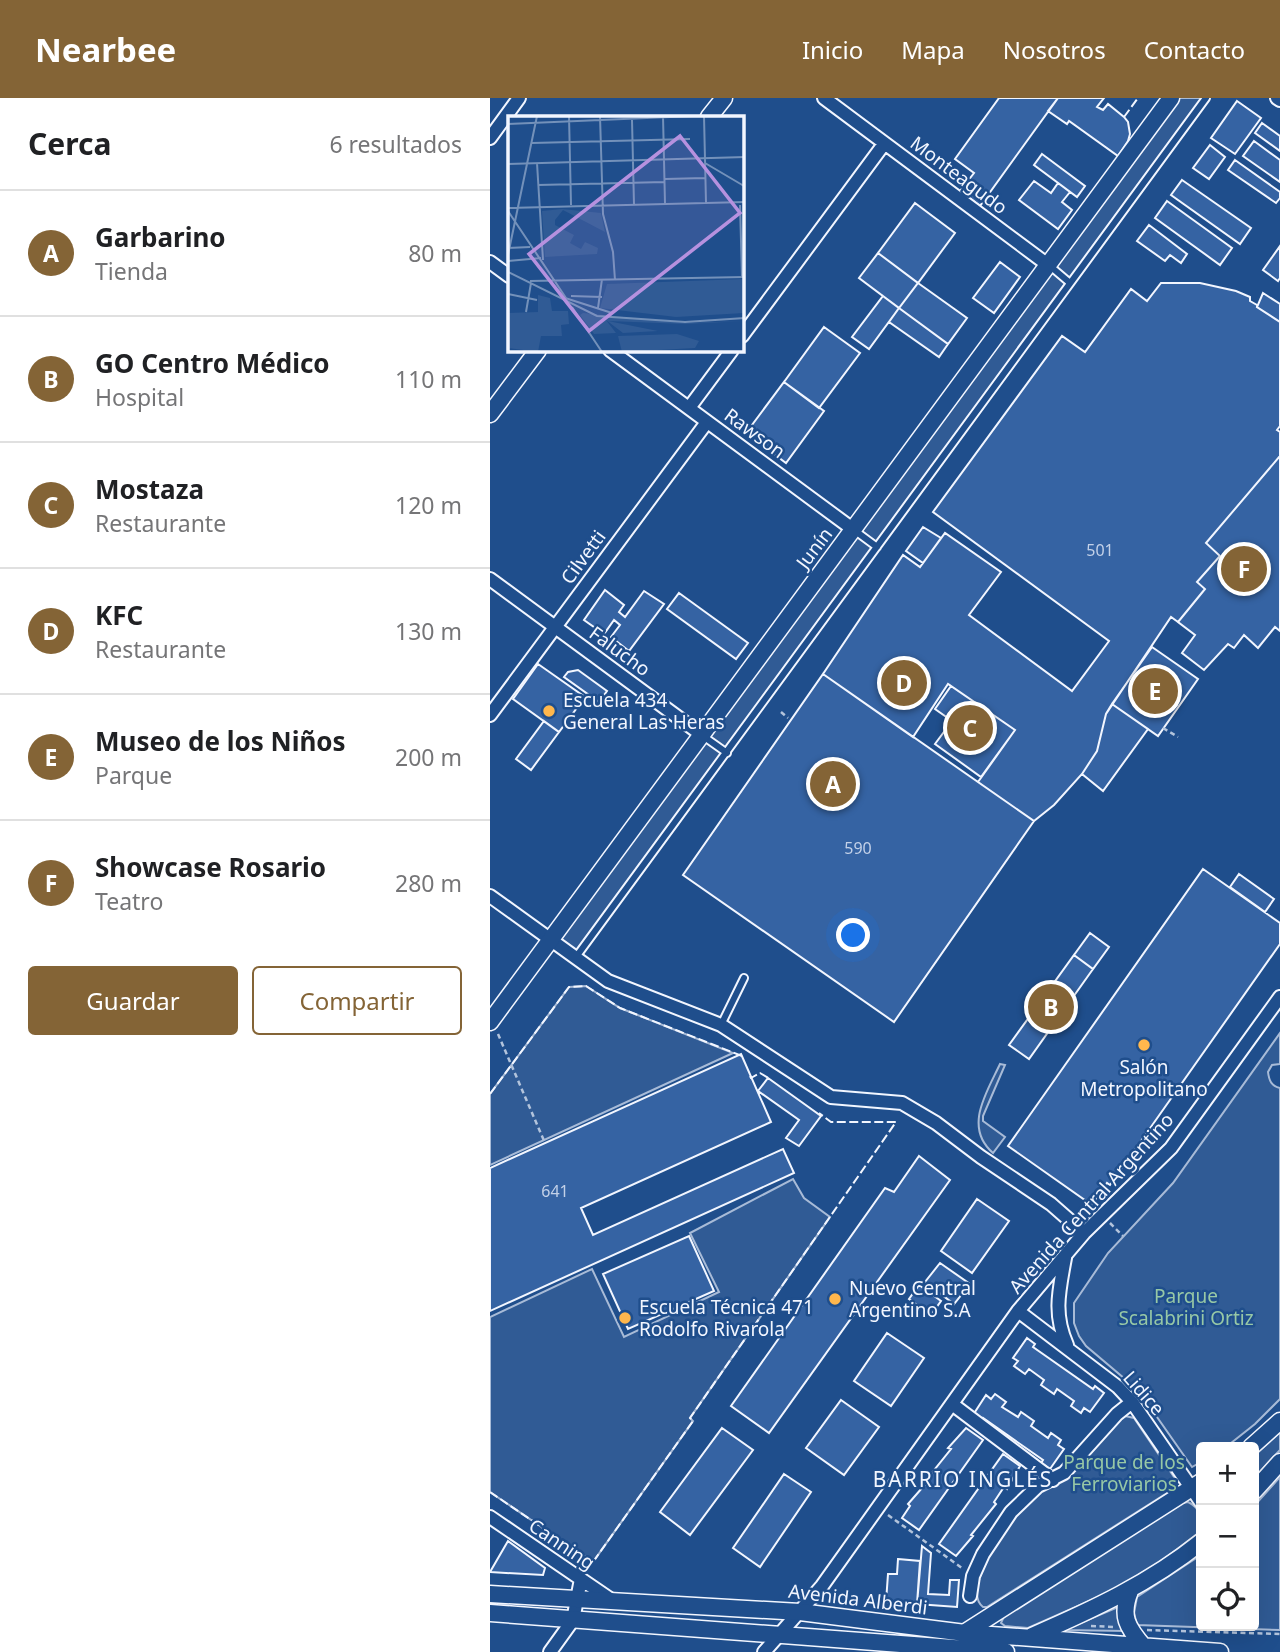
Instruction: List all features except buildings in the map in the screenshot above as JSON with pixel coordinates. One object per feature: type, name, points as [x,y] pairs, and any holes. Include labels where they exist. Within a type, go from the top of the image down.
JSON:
[{"type":"main road","points":[[710,116],[724,98]]},
{"type":"main road","name":"Junín","points":[[491,1021],[1171,98]]},
{"type":"main road","points":[[490,415],[537,352]]},
{"type":"main road","points":[[1257,1442],[1280,1421]]},
{"type":"main road","points":[[1259,1485],[1280,1462]]},
{"type":"main road","points":[[936,1649],[1196,1484]]},
{"type":"main road","points":[[995,1652],[1130,1591],[1196,1546]]},
{"type":"main road","points":[[1130,1591],[1125,1603],[1126,1618],[1129,1628],[1144,1647]]},
{"type":"main road","name":"Avenida Alberdi","points":[[490,1594],[800,1612],[965,1633],[1220,1652]]},
{"type":"main road","name":"Avenida Alberdi","points":[[490,1613],[777,1634],[936,1649],[1006,1652]]},
{"type":"street","points":[[490,138],[519,98]]},
{"type":"street","name":"Monteagudo","points":[[824,98],[1048,265]]},
{"type":"street","points":[[744,333],[884,144]]},
{"type":"street","points":[[490,262],[508,275]]},
{"type":"street","name":"Rawson","points":[[613,352],[854,530]]},
{"type":"street","points":[[689,408],[731,352]]},
{"type":"street","name":"Cilvetti","points":[[490,715],[707,422]]},
{"type":"street","name":"Falucho","points":[[490,579],[702,735]]},
{"type":"street","points":[[490,896],[608,981],[721,1025],[831,1097],[902,1103],[936,1122],[981,1157],[1051,1204],[1084,1233]]},
{"type":"street","name":"Avenida Central Argentino","points":[[764,1652],[777,1634],[800,1612],[1018,1311],[1084,1233],[1171,1148],[1280,997]]},
{"type":"street","points":[[1066,1257],[1058,1300],[1059,1327],[1069,1348]]},
{"type":"street","name":"Lidice","points":[[1018,1311],[1118,1387],[1132,1402],[1180,1472],[1196,1482]]},
{"type":"street","points":[[970,1596],[973,1577],[995,1534],[1010,1512],[1038,1486],[1064,1473],[1110,1421],[1132,1402]]},
{"type":"street","points":[[952,1404],[1053,1480]]},
{"type":"street","name":"Canning","points":[[490,1517],[613,1601]]},
{"type":"street","points":[[550,1652],[573,1620],[581,1579]]},
{"type":"lane","points":[[575,958],[1206,98]]},
{"type":"lane","name":"Monteagudo","points":[[1048,265],[1070,283]]},
{"type":"lane","name":"Rawson","points":[[854,530],[877,547]]},
{"type":"lane","name":"Falucho","points":[[702,735],[727,753]]},
{"type":"lane","points":[[721,1025],[744,978]]},
{"type":"path","points":[[781,712],[788,718]]},
{"type":"path","points":[[1163,728],[1178,737]]},
{"type":"path","points":[[491,1021],[545,1143]]},
{"type":"path","points":[[1103,1215],[1123,1236]]},
{"type":"path","points":[[877,1508],[973,1577]]},
{"type":"path","points":[[1088,1626],[1122,1627]]},
{"type":"path","points":[[1139,1629],[1280,1634]]},
{"type":"green space","points":[[1171,98],[1206,98],[575,958],[551,941]]},
{"type":"green space","points":[[586,986],[620,1008],[733,1053],[490,1165],[490,1094],[569,987]]},
{"type":"green space","name":"Parque Scalabrini Ortiz","points":[[1280,1033],[1280,1064],[1272,1065],[1268,1072],[1274,1086],[1280,1088],[1280,1399],[1232,1442],[1196,1442],[1196,1465],[1192,1467],[1138,1390],[1086,1346],[1074,1323],[1074,1303],[1108,1253],[1173,1183]]},
{"type":"green space","points":[[1000,1064],[1005,1065],[983,1116],[983,1121],[1005,1137],[993,1153],[984,1143],[979,1121],[984,1098]]},
{"type":"green space","points":[[793,1179],[804,1198],[830,1217],[690,1418],[693,1421],[593,1562],[490,1492],[490,1317],[592,1269],[624,1337],[719,1292],[690,1233]]},
{"type":"green space","name":"Parque de los Ferroviarios","points":[[1125,1416],[1134,1418],[1174,1477],[1173,1486],[1167,1493],[987,1607],[983,1607],[977,1597],[978,1583],[993,1548],[1005,1530],[1036,1493],[1077,1468],[1105,1433]]},
{"type":"green space","points":[[1280,1432],[1280,1450],[1259,1473],[1259,1451]]},
{"type":"green space","points":[[1280,1477],[1280,1630],[1259,1629],[1259,1500]]},
{"type":"green space","name":"Parque de los Ferroviarios","points":[[1188,1502],[1196,1508],[1196,1535],[1160,1562],[1112,1591],[1028,1628],[1005,1626],[1001,1623],[1005,1614]]},
{"type":"green space","points":[[1196,1558],[1196,1627],[1137,1625],[1134,1613],[1137,1597]]},
{"type":"green space","points":[[1118,1607],[1125,1631],[1064,1630]]},
{"type":"fence","points":[[1124,117],[1138,98]]},
{"type":"fence","points":[[490,1094],[569,987],[586,986],[620,1008],[742,1056]]},
{"type":"fence","points":[[750,1076],[751,1078],[760,1073],[770,1079]]},
{"type":"fence","points":[[490,1492],[593,1562],[693,1421],[690,1418],[896,1122],[831,1122],[819,1113]]},
{"type":"place","name":"Showcase Rosario","points":[[1244,569]]},
{"type":"place","name":"KFC","points":[[904,683]]},
{"type":"place","name":"Museo de los Niños","points":[[1155,691]]},
{"type":"place","name":"Escuela 434 General Las Heras","points":[[549,711]]},
{"type":"place","name":"Mostaza","points":[[970,728]]},
{"type":"place","name":"Garbarino","points":[[833,784]]},
{"type":"place","name":"GO Centro Médico","points":[[1051,1007]]},
{"type":"place","name":"Salón Metropolitano","points":[[1144,1045]]},
{"type":"place","name":"Nuevo Central Argentino S.A","points":[[835,1299]]},
{"type":"place","name":"Escuela Técnica 471 Rodolfo Rivarola","points":[[625,1318]]},
{"type":"district","name":"BARRIO INGLÉS","points":[[963,1480]]}]
